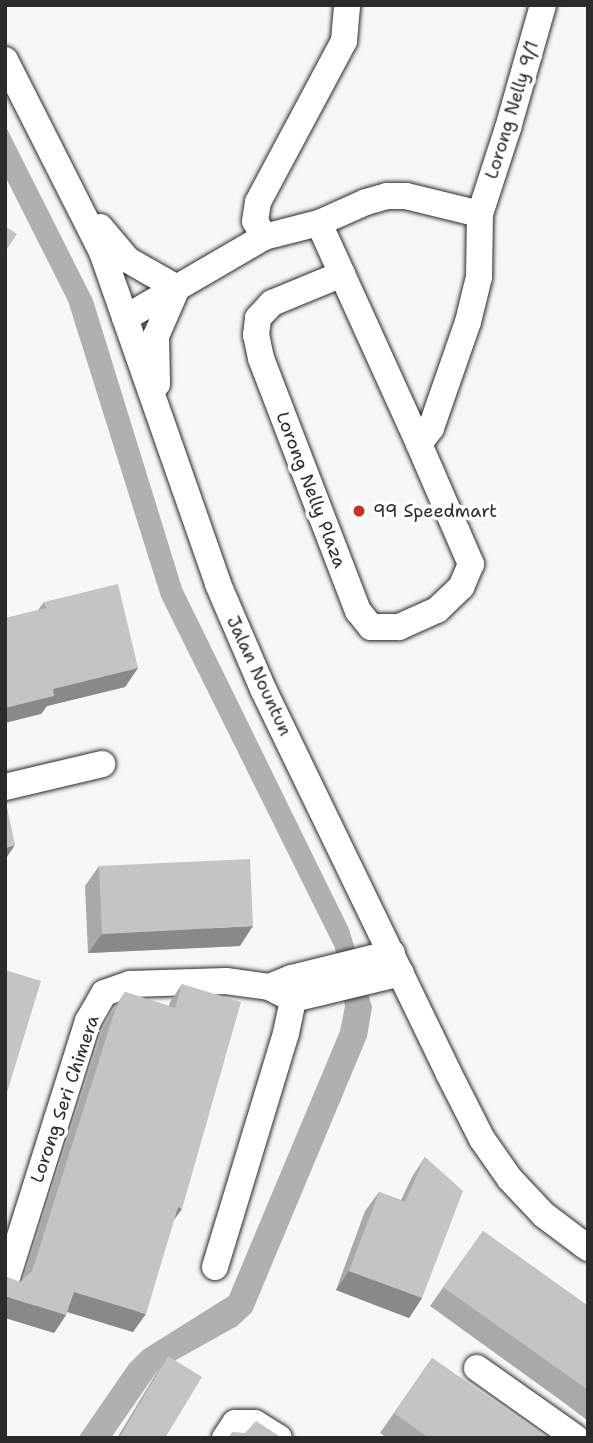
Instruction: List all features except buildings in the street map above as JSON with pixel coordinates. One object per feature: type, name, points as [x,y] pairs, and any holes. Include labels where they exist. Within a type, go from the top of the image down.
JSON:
[{"type":"street","points":[[264,237],[255,221],[258,202],[344,41],[347,5]]},
{"type":"street","name":"Lorong Nelly 9/1","points":[[419,444],[436,416],[471,311],[479,277],[480,214],[509,128],[543,5]]},
{"type":"street","name":"Jalan Nountun","points":[[5,60],[102,252],[218,584],[255,670],[482,1139],[510,1180],[544,1215],[588,1248]]},
{"type":"street","points":[[125,318],[264,237],[319,223],[387,196],[406,196],[480,214]]},
{"type":"street","points":[[76,197],[128,260],[177,288]]},
{"type":"street","points":[[319,223],[419,444]]},
{"type":"street","name":"Lorong Nelly Plaza","points":[[342,274],[272,303],[258,318],[256,335],[261,358],[358,611],[371,627],[399,627],[437,610],[461,587],[471,564],[419,444]]},
{"type":"street","points":[[159,414],[156,335],[177,288]]},
{"type":"street","points":[[5,787],[102,764]]},
{"type":"street","name":"Lorong Seri Chimera","points":[[5,1284],[88,1021],[104,993],[130,984],[226,981],[284,988],[322,983],[397,963]]},
{"type":"street","points":[[215,1267],[286,1033],[284,988]]},
{"type":"street","points":[[477,1368],[576,1438]]},
{"type":"street","points":[[225,1438],[235,1423],[255,1423],[279,1438]]},
{"type":"shaded area","points":[[5,125],[93,300],[182,588],[349,929],[372,1007],[367,1037],[252,1312],[237,1326],[158,1370],[111,1438],[78,1438],[129,1364],[143,1350],[229,1296],[340,1031],[345,1006],[335,948],[161,597],[68,301],[5,176]]},
{"type":"place","name":"99 Speedmart","points":[[359,511]]}]
